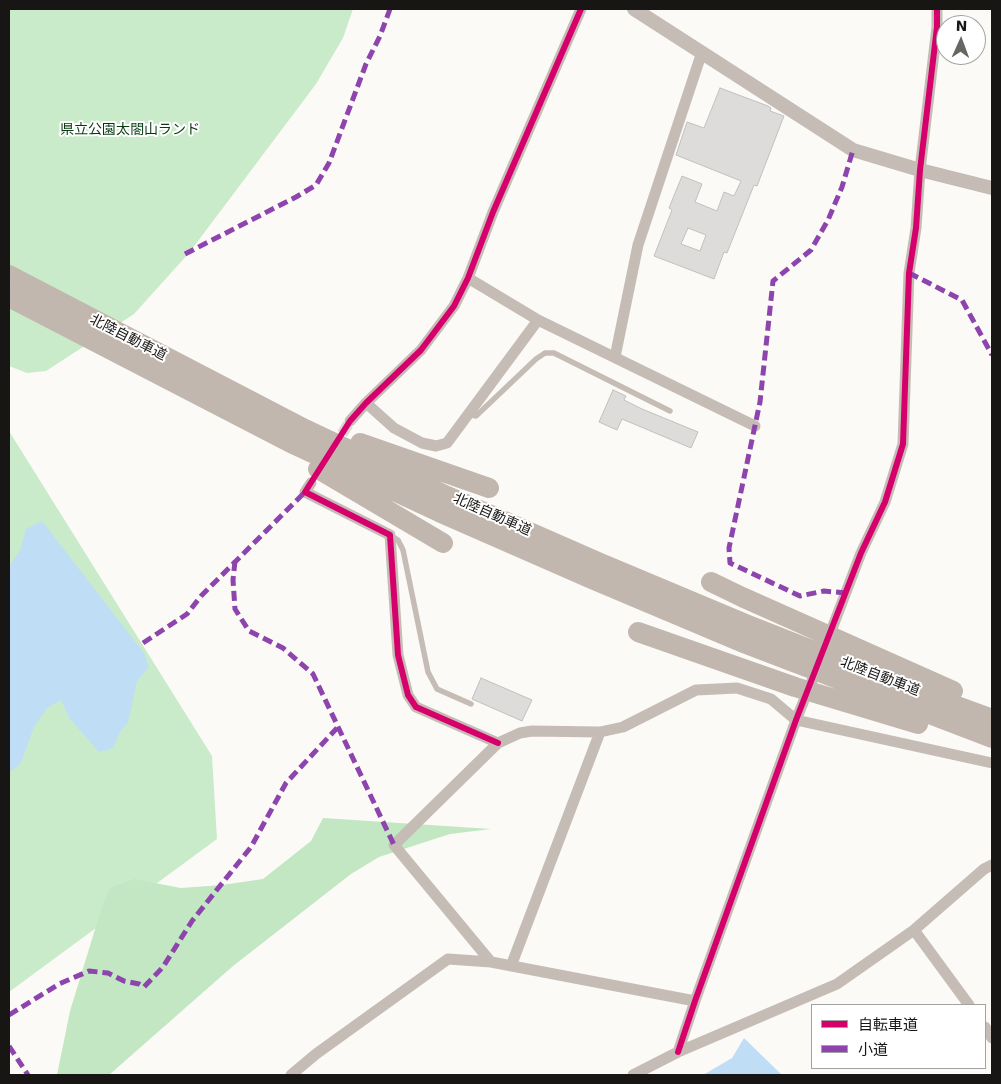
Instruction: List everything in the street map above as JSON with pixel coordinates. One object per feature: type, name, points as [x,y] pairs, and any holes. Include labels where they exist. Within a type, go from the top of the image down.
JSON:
[{"type":"highway","name":"北陸自動車道","points":[[9,275],[168,359],[371,461],[600,563],[748,625],[992,719]]},
{"type":"highway","name":"北陸自動車道","points":[[9,297],[278,436],[438,512],[746,644],[992,738]]},
{"type":"highway","points":[[41,314],[109,355],[287,451],[443,543]]},
{"type":"highway","points":[[168,359],[317,426],[489,488]]},
{"type":"highway","points":[[711,582],[992,708]]},
{"type":"highway","points":[[638,632],[795,687],[992,745]]},
{"type":"street","points":[[350,421],[421,350],[454,306],[468,278],[493,212],[581,9]]},
{"type":"street","points":[[634,9],[854,150],[920,170],[992,188]]},
{"type":"street","points":[[678,1052],[694,1001],[799,715],[861,553],[885,502],[903,444],[909,273],[916,228],[920,170],[937,27],[937,9]]},
{"type":"street","points":[[615,357],[638,245],[702,52]]},
{"type":"street","points":[[468,278],[538,320],[755,426]]},
{"type":"street","points":[[366,403],[394,428],[422,443],[436,446],[447,443],[538,320]]},
{"type":"street","points":[[311,483],[305,492],[390,535],[398,655],[408,695],[416,707],[498,744]]},
{"type":"street","points":[[491,962],[394,845],[498,744],[520,733],[532,731],[600,732],[623,727],[696,690],[737,688],[771,699],[799,715],[992,763]]},
{"type":"street","points":[[511,966],[600,732]]},
{"type":"street","points":[[632,1075],[678,1052],[837,984],[914,930],[984,869],[992,865]]},
{"type":"street","points":[[914,930],[968,1004]]},
{"type":"street","points":[[290,1075],[316,1054],[448,959],[491,962],[694,1001]]},
{"type":"lane","points":[[469,414],[476,416],[536,359],[545,354],[554,353],[670,411]]},
{"type":"lane","points":[[390,535],[398,540],[403,550],[428,672],[438,689],[471,704]]},
{"type":"green space","name":"県立公園太閤山ランド","points":[[9,9],[353,9],[343,38],[316,84],[189,253],[134,314],[46,371],[27,373],[9,366]]},
{"type":"green space","points":[[9,431],[212,756],[217,839],[9,992]]},
{"type":"green space","points":[[323,818],[491,829],[450,834],[379,857],[351,874],[233,966],[109,1075],[57,1075],[70,1011],[100,913],[110,888],[134,879],[181,888],[263,879],[311,841]]},
{"type":"water","points":[[42,521],[144,653],[149,667],[137,681],[128,723],[121,730],[113,748],[99,752],[70,719],[61,700],[47,708],[34,727],[21,763],[9,773],[9,566],[20,551],[26,529]]},
{"type":"water","points":[[744,1038],[782,1075],[703,1075],[732,1058]]},
{"type":"building","points":[[720,88],[768,106],[771,108],[770,111],[784,116],[757,186],[754,185],[727,253],[724,252],[714,279],[654,256],[672,210],[669,208],[682,176],[702,184],[695,202],[717,211],[724,192],[734,196],[741,181],[676,155],[687,122],[704,128]],"holes":[[[688,228],[706,235],[700,251],[681,244]]]},
{"type":"building","points":[[613,390],[626,396],[624,400],[642,409],[698,432],[691,448],[622,419],[617,430],[599,422]]},
{"type":"building","points":[[481,678],[532,700],[522,721],[472,699]]},
{"type":"tunnel","points":[[334,448],[350,421]]},
{"type":"marked path","points":[[185,254],[316,185],[329,163],[366,64],[380,36],[390,9]]},
{"type":"marked path","points":[[846,593],[824,591],[800,596],[730,563],[729,548],[760,402],[773,281],[811,250],[828,220],[842,187],[853,150]]},
{"type":"marked path","points":[[909,273],[962,300],[992,355]]},
{"type":"marked path","points":[[143,643],[187,614],[201,596],[305,492]]},
{"type":"marked path","points":[[235,561],[233,580],[235,609],[249,631],[283,648],[313,674],[394,845]]},
{"type":"marked path","points":[[9,1015],[59,984],[89,971],[108,973],[124,981],[144,987],[163,967],[192,921],[251,847],[286,783],[337,728]]},
{"type":"marked path","points":[[9,1046],[28,1075]]},
{"type":"cycle path","points":[[498,743],[416,707],[408,695],[398,655],[390,535],[305,492],[350,421],[421,350],[454,306],[468,278],[493,212],[581,9]]},
{"type":"cycle path","points":[[678,1052],[796,720],[861,553],[885,502],[903,444],[909,273],[916,228],[920,170],[937,27],[937,9]]}]
